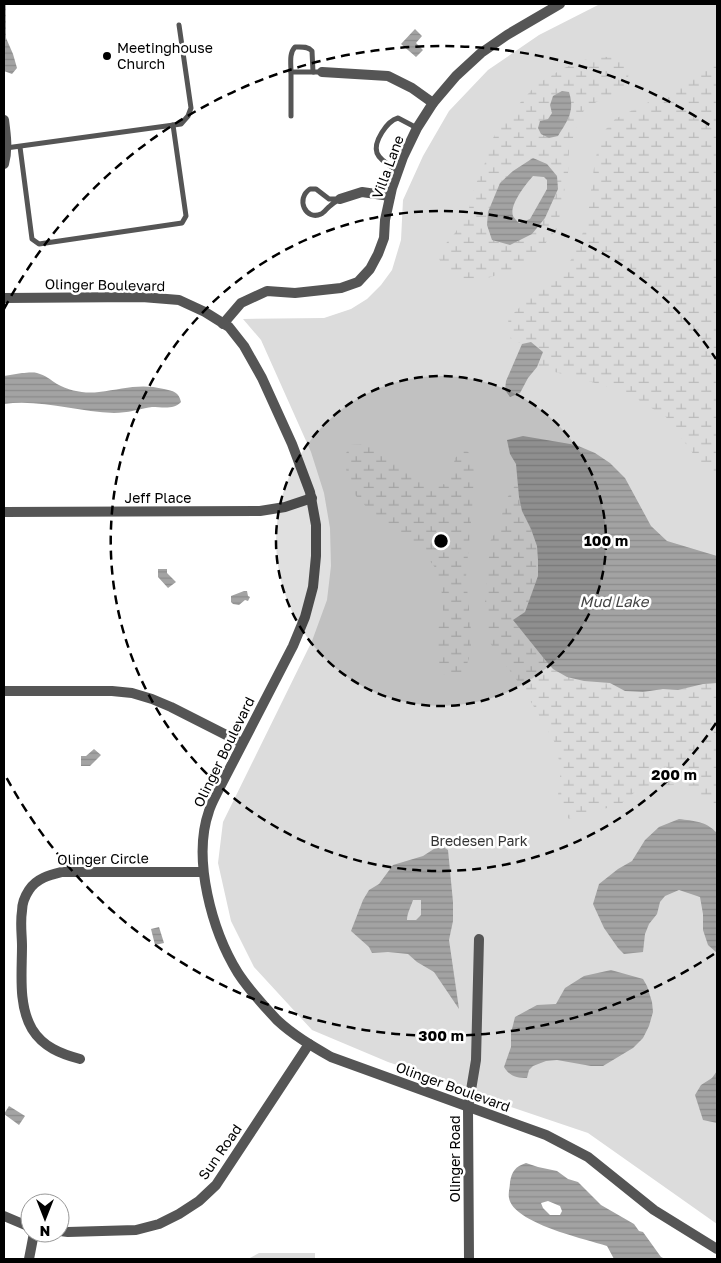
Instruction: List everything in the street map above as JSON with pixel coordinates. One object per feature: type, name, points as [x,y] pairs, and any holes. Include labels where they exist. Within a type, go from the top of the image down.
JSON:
[{"type":"street","name":"Villa Lane","points":[[223,324],[241,303],[267,291],[295,293],[341,288],[358,282],[370,269],[378,254],[384,238],[385,220],[390,196],[398,171],[417,128],[433,103],[456,76],[480,53],[507,34],[560,4]]},
{"type":"street","points":[[317,72],[388,76],[412,88],[433,103]]},
{"type":"street","points":[[4,120],[7,141],[4,164]]},
{"type":"street","points":[[340,199],[362,192],[390,196]]},
{"type":"street","name":"Olinger Boulevard","points":[[4,298],[142,297],[179,300],[205,312],[228,328],[244,346],[262,378],[292,444],[312,498],[316,525],[316,556],[313,587],[305,617],[293,646],[208,812],[203,836],[203,872],[212,915],[223,945],[238,972],[257,998],[279,1021],[309,1044],[338,1060],[546,1135],[588,1158],[654,1210],[717,1250]]},
{"type":"street","name":"Jeff Place","points":[[4,512],[260,511],[285,507],[312,498]]},
{"type":"street","points":[[4,691],[112,692],[132,694],[152,699],[171,707],[242,743]]},
{"type":"street","name":"Olinger Circle","points":[[80,1059],[52,1050],[41,1041],[32,1030],[26,1014],[22,997],[22,910],[24,899],[30,888],[40,879],[50,874],[62,872],[203,872]]},
{"type":"street","name":"Olinger Road","points":[[469,1259],[468,1108],[476,1060],[479,939]]},
{"type":"street","name":"Sun Road","points":[[70,1232],[136,1230],[166,1221],[199,1201],[216,1185],[309,1044]]},
{"type":"street","points":[[4,1216],[20,1222]]},
{"type":"street","points":[[29,1259],[32,1243]]},
{"type":"lane","points":[[6,148],[181,124],[192,108],[178,25]]},
{"type":"lane","points":[[292,72],[317,72],[310,48],[295,47],[292,50],[292,72],[292,116]]},
{"type":"lane","points":[[398,171],[381,160],[376,153],[377,143],[386,126],[393,119],[398,118],[417,128]]},
{"type":"lane","points":[[20,147],[32,239],[40,244],[182,223],[186,216],[173,125]]},
{"type":"lane","points":[[310,189],[316,189],[330,199],[340,199],[321,214],[314,215],[303,206],[303,199],[306,192],[310,189]]},
{"type":"green space","name":"Bredesen Park","points":[[600,4],[717,4],[717,1224],[588,1133],[388,1062],[312,1030],[254,967],[231,921],[218,863],[223,822],[312,641],[327,600],[331,566],[330,528],[324,493],[311,452],[261,340],[243,319],[324,318],[351,309],[367,299],[392,270],[401,240],[403,200],[423,156],[449,111],[488,70],[539,35]]},
{"type":"green space","points":[[594,56],[621,58],[630,71],[624,89],[586,107],[579,119],[569,150],[568,173],[557,229],[540,250],[508,272],[473,282],[448,274],[439,259],[447,242],[468,212],[490,144],[500,125],[537,84],[564,68]],"holes":[[[550,105],[570,115],[558,136],[540,121],[548,119],[552,113]],[[533,158],[547,164],[557,176],[545,218],[532,234],[510,245],[488,212],[500,183],[513,171]]]},
{"type":"green space","points":[[717,64],[717,478],[700,463],[666,417],[624,391],[537,367],[543,352],[531,342],[522,344],[510,338],[508,319],[539,288],[563,272],[574,255],[587,222],[600,136],[615,119],[674,92],[698,71]]},
{"type":"green space","points":[[364,444],[382,450],[428,481],[447,485],[455,458],[465,449],[472,456],[474,473],[466,577],[471,651],[465,671],[449,677],[441,673],[438,654],[438,628],[443,612],[443,600],[436,569],[425,554],[383,527],[356,496],[349,483],[345,457],[349,445]]},
{"type":"green space","points":[[518,479],[519,497],[537,546],[538,576],[525,612],[513,620],[553,669],[584,681],[610,683],[625,691],[643,692],[663,689],[678,690],[717,683],[717,805],[675,785],[642,786],[621,804],[569,819],[557,804],[561,768],[554,741],[524,690],[490,643],[485,602],[490,542],[500,522],[506,500]]},
{"type":"green space","points":[[259,1253],[315,1253],[315,1259],[248,1259]]},
{"type":"water","points":[[4,4],[6,4],[6,38],[17,68],[12,74],[4,71]]},
{"type":"water","points":[[415,29],[422,36],[416,43],[423,50],[416,57],[401,44]]},
{"type":"water","points":[[562,91],[569,92],[571,99],[570,115],[558,136],[549,138],[541,134],[538,128],[540,121],[548,119],[552,113],[550,105],[553,96]]},
{"type":"water","points":[[533,158],[547,164],[557,176],[558,189],[545,218],[532,234],[510,245],[492,240],[487,225],[488,212],[500,183],[513,171]],"holes":[[[533,176],[544,177],[547,180],[547,189],[530,219],[519,223],[513,216],[513,206]]]},
{"type":"water","points":[[531,342],[543,352],[537,367],[528,378],[520,393],[510,397],[505,390],[506,381],[522,344]]},
{"type":"water","points":[[22,373],[40,374],[57,384],[83,392],[94,393],[124,388],[155,387],[175,392],[181,402],[171,407],[152,407],[114,413],[45,404],[4,404],[4,376]]},
{"type":"water","name":"Mud Lake","points":[[523,436],[576,445],[595,453],[610,463],[625,478],[651,526],[667,541],[717,556],[717,683],[678,690],[663,689],[643,692],[625,691],[610,683],[584,681],[567,677],[553,669],[513,620],[525,612],[538,576],[537,546],[522,511],[516,464],[510,454],[507,440]]},
{"type":"water","points":[[158,569],[167,569],[167,573],[176,582],[168,588],[158,577]]},
{"type":"water","points":[[247,591],[250,597],[248,601],[245,600],[239,605],[231,602],[231,596]]},
{"type":"water","points":[[94,749],[101,755],[90,766],[81,766],[81,756],[86,756]]},
{"type":"water","points":[[679,819],[704,824],[717,833],[717,953],[708,945],[703,930],[700,897],[679,890],[665,896],[660,902],[657,914],[649,924],[645,934],[643,952],[624,954],[604,928],[593,904],[599,884],[632,861],[645,840],[659,827]]},
{"type":"water","points":[[440,845],[448,850],[453,902],[453,921],[449,940],[459,1009],[434,972],[408,954],[372,953],[369,947],[351,931],[369,890],[379,884],[393,865],[423,856]],"holes":[[[413,900],[421,900],[421,915],[416,920],[407,920]]]},
{"type":"water","points":[[159,927],[164,943],[155,945],[151,929]]},
{"type":"water","points":[[611,970],[643,979],[652,1002],[653,1012],[649,1026],[643,1038],[633,1048],[603,1066],[591,1066],[557,1060],[546,1061],[533,1066],[529,1070],[527,1078],[517,1077],[508,1073],[504,1067],[511,1047],[511,1033],[515,1017],[537,1005],[556,1004],[565,988],[584,976]]},
{"type":"water","points":[[717,1071],[717,1123],[703,1120],[695,1095],[701,1085],[712,1078]]},
{"type":"water","points":[[9,1106],[25,1116],[19,1125],[4,1114]]},
{"type":"water","points":[[526,1163],[557,1171],[568,1179],[578,1182],[601,1205],[634,1224],[639,1231],[643,1232],[661,1257],[665,1259],[614,1259],[607,1246],[551,1229],[523,1215],[513,1207],[509,1198],[512,1175]],"holes":[[[548,1201],[560,1206],[562,1211],[560,1215],[550,1215],[541,1203]]]},
{"type":"place","name":"Meetinghouse Church","points":[[107,56]]}]
